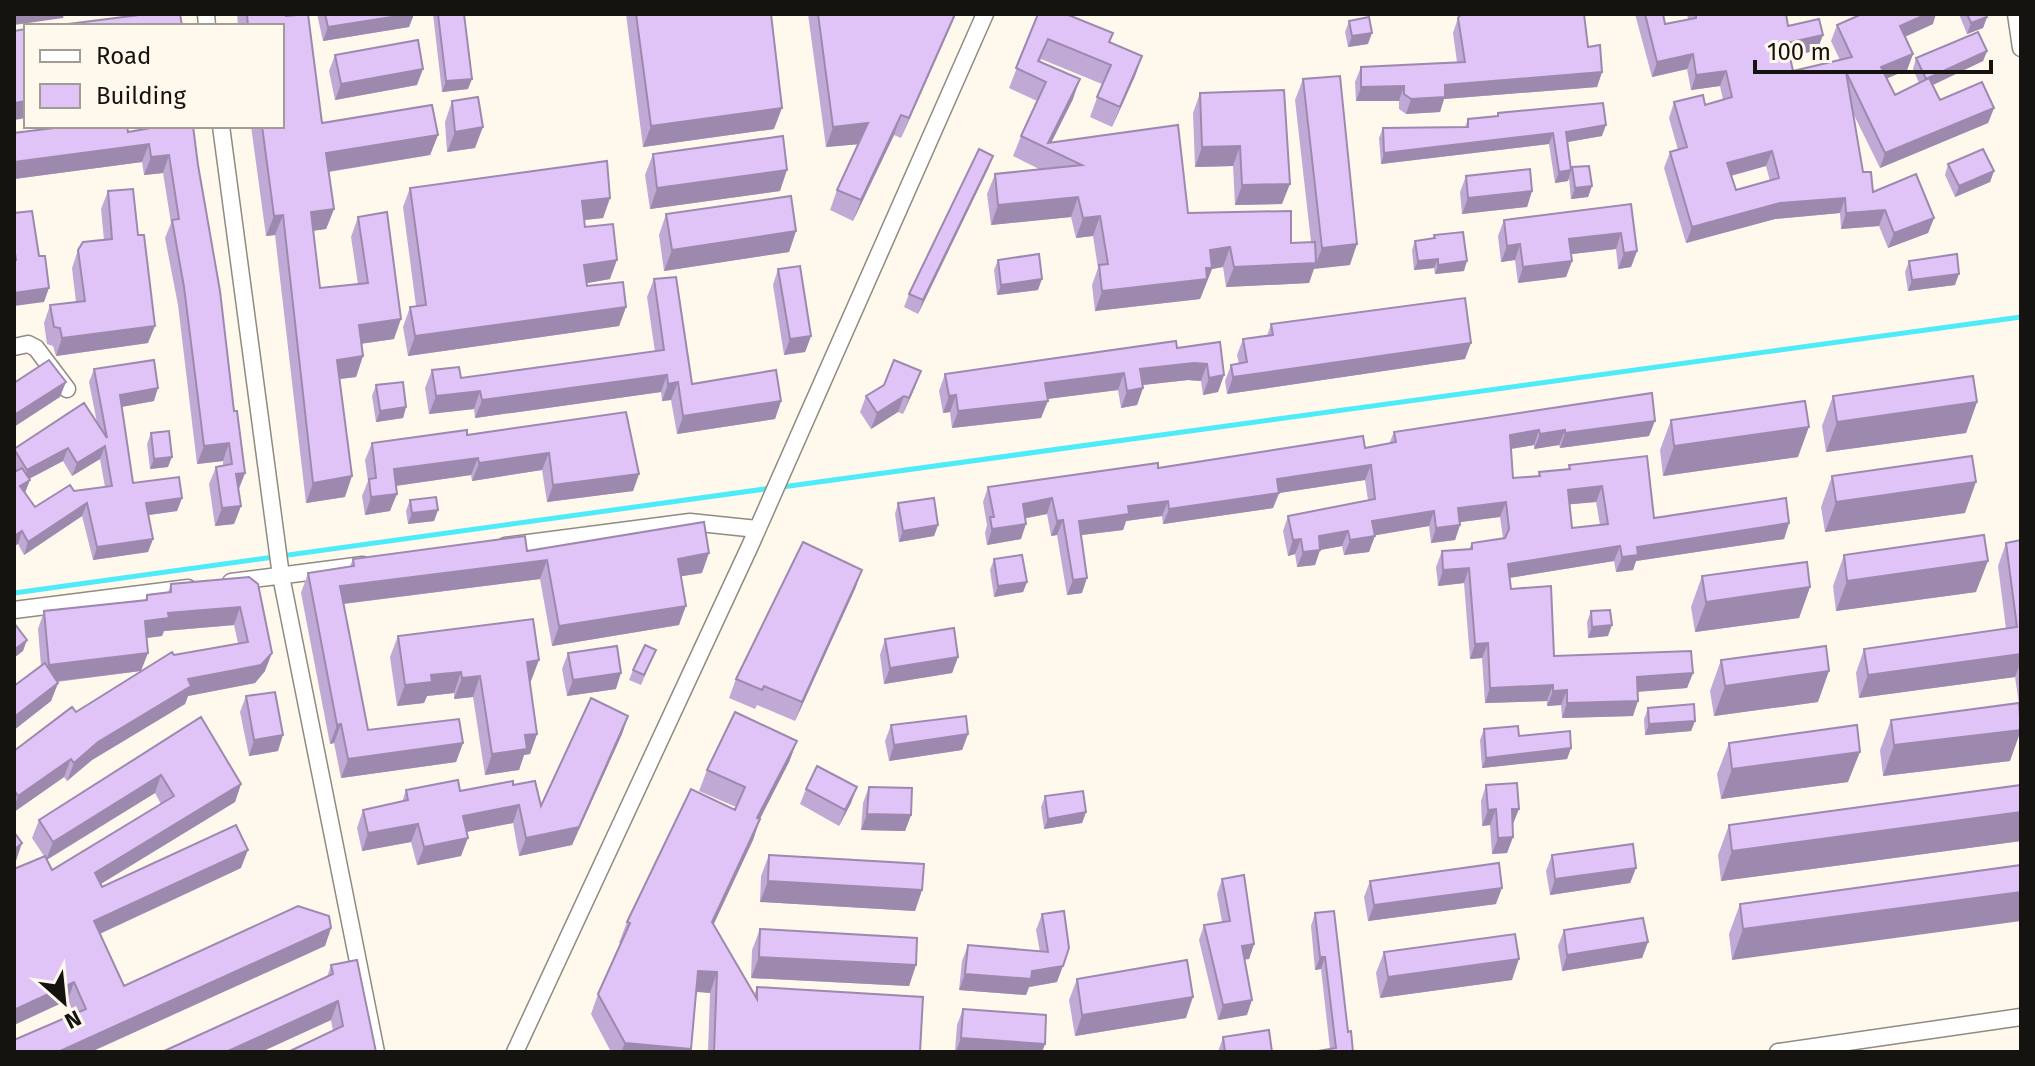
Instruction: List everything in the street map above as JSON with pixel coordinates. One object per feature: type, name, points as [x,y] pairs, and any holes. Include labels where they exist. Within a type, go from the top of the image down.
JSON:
[{"type":"street","points":[[515,1052],[771,499],[985,14]]},
{"type":"street","points":[[2016,14],[2021,48]]},
{"type":"street","points":[[221,128],[280,571],[376,1052]]},
{"type":"street","points":[[14,347],[28,344],[36,348],[67,389]]},
{"type":"street","points":[[485,549],[690,522],[757,529]]},
{"type":"street","points":[[14,610],[210,585],[280,571],[375,563]]},
{"type":"street","points":[[1778,1052],[2021,1017]]},
{"type":"building","points":[[147,14],[180,14],[182,24],[68,24]]},
{"type":"building","points":[[247,14],[308,14],[322,123],[432,105],[438,135],[326,153],[334,209],[311,212],[320,288],[368,283],[358,217],[387,212],[401,319],[359,325],[363,356],[337,360],[352,476],[313,483],[283,215],[274,216],[262,128],[284,128],[284,24],[248,24]]},
{"type":"building","points":[[325,14],[411,14],[328,27]]},
{"type":"building","points":[[438,14],[464,14],[472,79],[446,81]]},
{"type":"building","points":[[636,14],[771,14],[782,108],[651,126]]},
{"type":"building","points":[[818,14],[955,14],[909,118],[901,115],[861,200],[837,190],[868,123],[833,127]]},
{"type":"building","points":[[1038,14],[1066,14],[1113,33],[1109,42],[1142,56],[1120,107],[1097,97],[1111,65],[1048,39],[1038,61],[1080,79],[1048,143],[1178,125],[1188,213],[1291,211],[1291,243],[1315,242],[1316,263],[1234,267],[1230,247],[1210,250],[1212,268],[1206,268],[1207,279],[1102,291],[1099,265],[1108,264],[1100,216],[1083,218],[1078,197],[998,205],[995,174],[1082,165],[1021,136],[1046,82],[1016,68]]},
{"type":"building","points":[[1461,14],[1584,14],[1588,47],[1600,45],[1602,72],[1445,85],[1445,97],[1411,99],[1404,94],[1404,86],[1361,87],[1361,67],[1465,62],[1458,18]]},
{"type":"building","points":[[1645,14],[1663,14],[1665,24],[1696,18],[1696,14],[1786,14],[1788,26],[1819,19],[1823,35],[1787,43],[1793,71],[1852,57],[1837,25],[1862,14],[1927,14],[1900,26],[1913,54],[1881,67],[1895,95],[1929,78],[1940,100],[1982,82],[1994,108],[1885,153],[1846,72],[1863,172],[1871,172],[1873,192],[1916,174],[1934,218],[1894,233],[1885,210],[1846,213],[1845,198],[1780,203],[1692,227],[1670,152],[1687,147],[1674,102],[1703,95],[1705,105],[1732,97],[1726,71],[1696,75],[1693,54],[1657,62]],"holes":[[[1772,151],[1779,178],[1736,190],[1727,163]]]},
{"type":"building","points":[[1967,14],[1985,14],[1987,17],[1971,23]]},
{"type":"building","points":[[1369,17],[1372,33],[1352,36],[1349,21]]},
{"type":"building","points":[[24,29],[24,101],[14,103],[14,31]]},
{"type":"building","points":[[1978,32],[1987,51],[1926,79],[1916,58]]},
{"type":"building","points":[[418,40],[423,69],[341,84],[335,55]]},
{"type":"building","points":[[1340,76],[1357,244],[1322,248],[1303,79]]},
{"type":"building","points":[[1284,90],[1290,184],[1242,185],[1240,146],[1202,147],[1200,93]]},
{"type":"building","points":[[478,97],[483,127],[455,132],[452,101]]},
{"type":"building","points":[[1603,103],[1606,125],[1566,132],[1571,170],[1559,172],[1553,133],[1384,153],[1383,128],[1468,127],[1468,119],[1498,116],[1498,113]]},
{"type":"building","points":[[54,128],[127,128],[128,132],[151,128],[193,128],[245,473],[236,474],[241,506],[222,508],[216,467],[232,464],[229,443],[204,446],[184,287],[172,220],[179,219],[169,155],[151,157],[149,144],[14,162],[14,133]]},
{"type":"building","points":[[783,136],[787,170],[657,188],[653,154]]},
{"type":"building","points":[[979,149],[993,156],[923,300],[909,294]]},
{"type":"building","points":[[1983,149],[1994,171],[1959,186],[1948,164]]},
{"type":"building","points":[[607,161],[610,198],[582,201],[585,227],[613,224],[617,260],[584,265],[587,286],[623,282],[626,307],[415,336],[410,307],[426,305],[410,188]]},
{"type":"building","points":[[1589,166],[1592,186],[1575,188],[1572,167]]},
{"type":"building","points":[[1530,169],[1532,191],[1468,198],[1466,176]]},
{"type":"building","points":[[133,189],[138,235],[144,235],[155,326],[62,338],[60,328],[54,327],[50,305],[85,301],[78,250],[83,242],[112,239],[108,191]]},
{"type":"building","points":[[791,196],[796,231],[672,250],[666,214]]},
{"type":"building","points":[[1631,204],[1637,251],[1624,253],[1621,233],[1569,239],[1572,261],[1523,267],[1520,244],[1507,246],[1504,220]]},
{"type":"building","points":[[32,211],[39,256],[45,256],[49,288],[14,293],[14,213]]},
{"type":"building","points":[[1463,232],[1467,261],[1438,265],[1438,259],[1418,261],[1415,241]]},
{"type":"building","points":[[1039,254],[1042,279],[1001,285],[998,260]]},
{"type":"building","points":[[1957,254],[1959,274],[1912,280],[1909,261]]},
{"type":"building","points":[[800,266],[811,336],[790,339],[778,269]]},
{"type":"building","points":[[676,277],[692,384],[776,370],[781,401],[683,416],[678,382],[668,384],[667,375],[482,400],[480,391],[436,396],[432,370],[459,367],[461,378],[664,350],[654,279]]},
{"type":"building","points":[[1465,298],[1471,343],[1233,377],[1231,365],[1247,362],[1243,339],[1273,335],[1271,324]]},
{"type":"building","points":[[1176,341],[1177,348],[1220,342],[1224,375],[1209,378],[1207,364],[1194,363],[1140,369],[1143,388],[1127,391],[1124,373],[1045,383],[1048,401],[958,411],[956,395],[949,396],[945,374]]},
{"type":"building","points":[[49,360],[66,382],[14,415],[14,383]]},
{"type":"building","points":[[154,360],[158,388],[120,395],[133,483],[179,477],[182,498],[146,503],[153,539],[97,547],[87,503],[28,542],[22,531],[14,536],[14,472],[22,468],[30,480],[20,486],[35,507],[70,485],[74,491],[112,486],[105,446],[77,463],[68,448],[27,470],[14,449],[84,403],[107,438],[94,369]]},
{"type":"building","points":[[894,360],[921,371],[909,398],[904,396],[877,413],[866,396],[884,385]]},
{"type":"building","points":[[1973,376],[1977,402],[1837,422],[1833,396]]},
{"type":"building","points":[[403,382],[406,407],[380,411],[376,385]]},
{"type":"building","points":[[1652,393],[1655,421],[1565,433],[1565,430],[1540,434],[1539,430],[1510,435],[1513,478],[1540,476],[1539,472],[1570,469],[1569,465],[1647,456],[1654,518],[1786,498],[1789,523],[1637,547],[1638,555],[1622,557],[1620,546],[1508,564],[1511,589],[1551,586],[1554,656],[1691,651],[1693,673],[1637,677],[1638,701],[1567,703],[1567,690],[1553,691],[1553,685],[1490,688],[1488,643],[1475,644],[1469,568],[1443,570],[1442,551],[1472,549],[1472,543],[1505,538],[1509,529],[1506,502],[1458,508],[1460,525],[1436,528],[1434,511],[1372,521],[1375,536],[1350,540],[1348,531],[1319,536],[1320,550],[1303,552],[1301,539],[1293,540],[1288,516],[1375,499],[1371,465],[1277,479],[1279,493],[1169,509],[1168,501],[1128,506],[1129,514],[1079,521],[1087,578],[1073,580],[1063,520],[1057,521],[1052,498],[1023,504],[1026,524],[992,529],[990,517],[994,517],[988,487],[1158,463],[1158,468],[1363,436],[1365,448],[1396,442],[1394,432]],"holes":[[[1602,486],[1608,524],[1572,528],[1568,490]]]},
{"type":"building","points":[[1805,401],[1809,427],[1674,446],[1671,420]]},
{"type":"building","points":[[626,412],[639,474],[553,485],[549,453],[479,463],[478,458],[394,469],[397,494],[371,497],[369,479],[376,478],[372,443],[467,430],[467,435]]},
{"type":"building","points":[[169,431],[172,457],[154,459],[151,433]]},
{"type":"building","points":[[1972,456],[1976,482],[1836,502],[1832,476]]},
{"type":"building","points":[[436,497],[438,510],[412,513],[410,500]]},
{"type":"building","points":[[934,498],[938,525],[903,531],[898,503]]},
{"type":"building","points":[[704,522],[709,553],[678,559],[686,606],[559,626],[547,560],[340,586],[368,730],[459,719],[463,743],[348,759],[341,724],[337,725],[308,573],[354,566],[353,559],[525,536],[527,551]]},
{"type":"building","points":[[1984,535],[1988,561],[1847,581],[1844,555]]},
{"type":"building","points":[[2021,540],[2021,654],[1868,675],[1864,649],[2017,627],[2006,543]]},
{"type":"building","points":[[803,542],[862,570],[802,702],[764,686],[762,690],[736,679]]},
{"type":"building","points":[[1022,555],[1027,582],[998,586],[994,559]]},
{"type":"building","points":[[1807,562],[1810,587],[1706,602],[1702,576]]},
{"type":"building","points":[[249,577],[258,584],[272,653],[261,665],[188,679],[191,686],[98,742],[74,763],[71,759],[18,796],[14,790],[14,751],[72,707],[76,712],[172,652],[174,655],[248,642],[240,607],[168,613],[169,618],[145,621],[148,653],[49,665],[44,611],[147,600],[147,595],[171,592],[171,584]]},
{"type":"building","points":[[1610,610],[1612,625],[1592,627],[1591,611]]},
{"type":"building","points":[[533,619],[539,660],[527,662],[537,734],[525,735],[527,749],[492,754],[480,676],[462,678],[461,672],[431,675],[432,682],[405,685],[398,636]]},
{"type":"building","points":[[14,623],[27,640],[14,650]]},
{"type":"building","points":[[954,628],[958,657],[890,668],[885,639]]},
{"type":"building","points":[[645,645],[656,650],[644,675],[633,670]]},
{"type":"building","points":[[617,646],[621,673],[573,680],[568,653]]},
{"type":"building","points":[[1826,646],[1829,671],[1725,686],[1721,660]]},
{"type":"building","points":[[45,663],[58,683],[14,717],[14,686]]},
{"type":"building","points":[[275,692],[283,735],[254,740],[246,696]]},
{"type":"building","points":[[591,698],[628,716],[579,827],[526,838],[519,805],[463,816],[468,838],[424,847],[418,824],[368,833],[363,810],[408,800],[406,790],[458,780],[460,791],[513,781],[513,785],[535,781],[541,806]]},
{"type":"building","points":[[2019,703],[2021,730],[1894,745],[1891,720]]},
{"type":"building","points":[[1694,704],[1695,721],[1649,724],[1648,708]]},
{"type":"building","points":[[735,712],[797,741],[757,818],[760,819],[712,922],[757,999],[757,987],[923,997],[920,1052],[714,1052],[717,972],[698,971],[691,1049],[625,1043],[598,994],[630,923],[627,922],[691,789],[735,810],[745,787],[707,770]]},
{"type":"building","points":[[966,716],[968,734],[894,745],[891,725]]},
{"type":"building","points":[[201,717],[241,784],[95,873],[102,887],[236,825],[248,850],[94,921],[124,986],[298,906],[329,916],[331,928],[58,1052],[14,1052],[14,1040],[86,1009],[74,982],[14,1010],[14,869],[45,856],[52,870],[174,796],[161,775],[53,842],[39,820]]},
{"type":"building","points":[[1857,725],[1860,752],[1732,769],[1729,743]]},
{"type":"building","points":[[1518,726],[1519,736],[1570,731],[1571,748],[1486,758],[1484,729]]},
{"type":"building","points":[[817,766],[857,787],[845,810],[806,789]]},
{"type":"building","points":[[1517,783],[1519,809],[1512,809],[1513,837],[1498,838],[1496,809],[1488,810],[1486,785]]},
{"type":"building","points":[[2021,785],[2021,812],[1732,851],[1729,825]]},
{"type":"building","points":[[869,787],[912,788],[911,815],[867,814]]},
{"type":"building","points":[[1083,791],[1086,812],[1048,819],[1045,796]]},
{"type":"building","points":[[14,832],[22,843],[14,850]]},
{"type":"building","points":[[1633,844],[1636,868],[1555,879],[1552,855]]},
{"type":"building","points":[[769,855],[924,864],[922,890],[768,881]]},
{"type":"building","points":[[1499,863],[1502,888],[1374,905],[1370,881]]},
{"type":"building","points":[[2021,865],[2021,892],[1743,929],[1740,904]]},
{"type":"building","points":[[1244,875],[1254,944],[1242,946],[1252,1000],[1223,1005],[1204,925],[1230,921],[1222,879]]},
{"type":"building","points":[[1064,911],[1069,948],[1063,966],[1032,971],[1031,979],[965,974],[968,945],[1048,952],[1042,914]]},
{"type":"building","points":[[1334,911],[1353,1052],[1312,1052],[1336,1048],[1325,957],[1320,957],[1315,913]]},
{"type":"building","points":[[1643,918],[1648,942],[1567,955],[1564,930]]},
{"type":"building","points":[[760,929],[917,938],[916,965],[759,957]]},
{"type":"building","points":[[1515,934],[1519,959],[1388,977],[1384,952]]},
{"type":"building","points":[[357,960],[376,1052],[288,1052],[343,1026],[338,1001],[226,1052],[162,1052],[333,974],[331,965]]},
{"type":"building","points":[[1187,960],[1193,997],[1082,1015],[1077,979]]},
{"type":"building","points":[[963,1009],[1046,1015],[1045,1044],[961,1038]]},
{"type":"building","points":[[1269,1030],[1272,1052],[1225,1052],[1223,1037]]},
{"type":"waterway","points":[[782,487],[2021,317]]},
{"type":"waterway","points":[[14,593],[772,488]]}]
